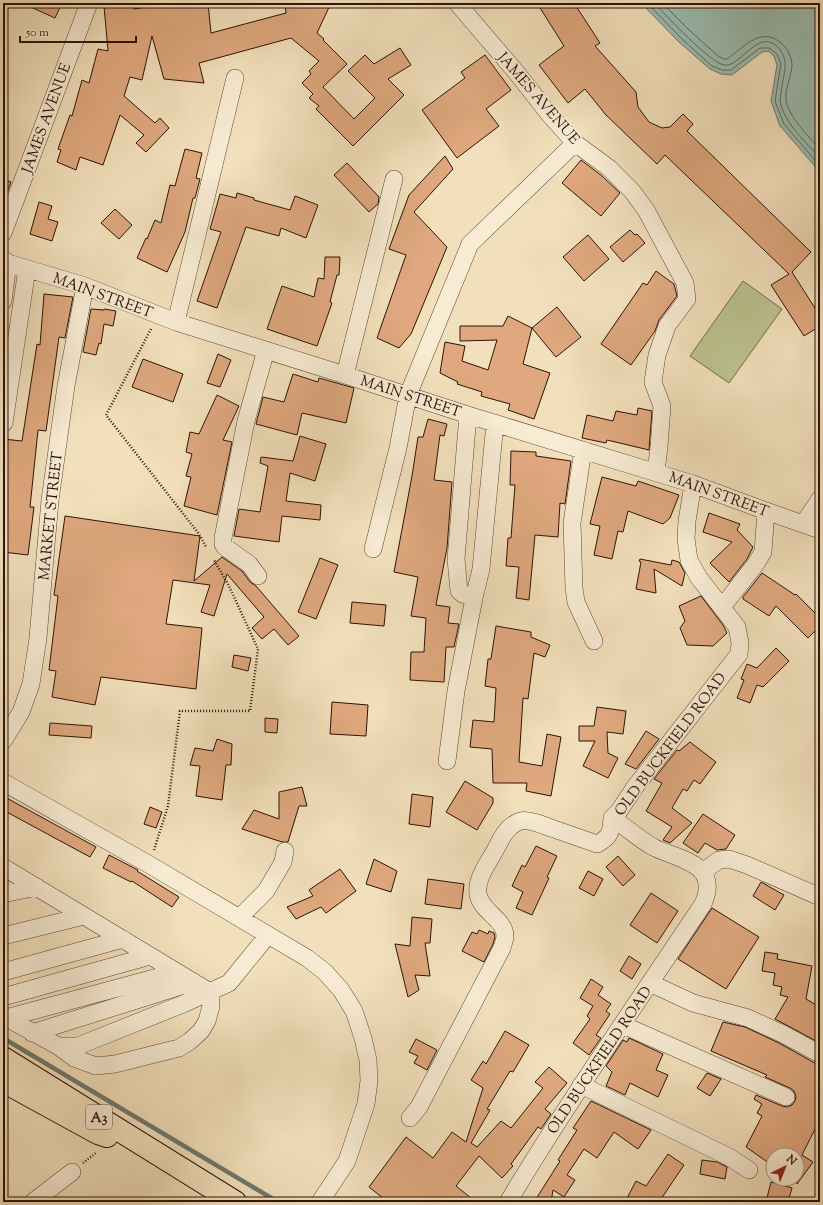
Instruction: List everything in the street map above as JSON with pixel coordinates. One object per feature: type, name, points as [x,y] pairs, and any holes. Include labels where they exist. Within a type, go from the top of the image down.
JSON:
[{"type":"main road","name":"A3","points":[[3,1058],[235,1202]]},
{"type":"main road","name":"A3","points":[[3,1081],[98,1133],[113,1138],[195,1176]]},
{"type":"street","name":"JAMES AVENUE","points":[[3,233],[89,3]]},
{"type":"street","name":"JAMES AVENUE","points":[[457,3],[575,143],[609,168],[632,191],[646,210],[685,283],[687,299],[667,326],[656,355],[654,382],[662,406],[656,472]]},
{"type":"street","points":[[176,322],[235,78]]},
{"type":"street","points":[[373,549],[398,448],[408,395],[470,244],[575,143]]},
{"type":"street","points":[[345,375],[394,179]]},
{"type":"street","points":[[3,301],[5,262]]},
{"type":"street","name":"MAIN STREET","points":[[5,262],[85,286],[176,322],[468,415],[693,484],[820,530]]},
{"type":"street","points":[[4,423],[6,393],[27,269]]},
{"type":"street","name":"MARKET STREET","points":[[3,741],[21,712],[31,684],[38,638],[50,500],[66,386],[85,286]]},
{"type":"street","points":[[258,576],[249,564],[225,547],[223,544],[223,538],[246,421],[266,350]]},
{"type":"street","points":[[468,415],[456,559],[459,591],[474,598]]},
{"type":"street","points":[[447,761],[456,691],[481,569],[495,423]]},
{"type":"street","points":[[583,450],[572,523],[574,588],[576,602],[594,641]]},
{"type":"street","name":"OLD BUCKFIELD ROAD","points":[[508,1202],[581,1085],[703,904],[707,894],[708,886],[702,872],[694,865],[685,859],[653,846],[612,818],[619,811],[635,787],[739,654],[740,643],[737,627],[699,578],[689,560],[686,539],[687,521],[693,484]]},
{"type":"street","points":[[803,524],[820,499]]},
{"type":"street","points":[[722,607],[755,565],[763,552],[766,511]]},
{"type":"street","points":[[3,782],[150,865],[307,958],[325,972],[341,990],[354,1011],[363,1038],[368,1060],[369,1081],[366,1104],[348,1161],[322,1201]]},
{"type":"street","points":[[410,1118],[419,1107],[502,948],[505,938],[504,930],[500,923],[483,905],[478,894],[478,884],[483,871],[503,836],[510,827],[516,823],[527,821],[538,823],[597,844],[607,838],[612,829],[612,818]]},
{"type":"street","points":[[239,918],[266,891],[282,862],[285,851]]},
{"type":"street","points":[[702,872],[719,860],[730,859],[820,897]]},
{"type":"street","points":[[3,867],[210,992],[212,1006],[201,1031],[179,1048],[115,1064],[96,1066],[74,1058],[58,1046],[5,1017]]},
{"type":"street","points":[[3,894],[37,887]]},
{"type":"street","points":[[3,936],[84,916]]},
{"type":"street","points":[[58,1046],[78,1046],[229,983],[268,935]]},
{"type":"street","points":[[3,972],[122,939]]},
{"type":"street","points":[[3,997],[150,956]]},
{"type":"street","points":[[5,1017],[177,972]]},
{"type":"street","points":[[32,1033],[194,982]]},
{"type":"street","points":[[650,983],[693,1003],[748,1018],[820,1054]]},
{"type":"street","points":[[623,1024],[786,1097]]},
{"type":"street","points":[[581,1085],[729,1157],[749,1170]]},
{"type":"street","points":[[36,1201],[72,1172]]},
{"type":"path","points":[[158,315],[106,415],[199,534],[206,547]]},
{"type":"path","points":[[150,865],[168,806],[180,711],[250,711],[258,649],[229,586],[210,554]]},
{"type":"path","points":[[72,1172],[113,1138]]},
{"type":"green space","points":[[743,281],[782,309],[729,383],[690,356]]},
{"type":"water","points":[[641,3],[820,3],[820,172],[780,126],[771,101],[777,65],[774,56],[768,51],[762,52],[732,75],[721,74],[710,69],[679,42]]},
{"type":"building","points":[[22,3],[62,3],[55,18]]},
{"type":"building","points":[[173,3],[208,3],[211,33],[286,13],[285,3],[331,3],[317,33],[347,64],[323,87],[354,119],[375,98],[348,71],[365,55],[374,64],[400,48],[411,65],[388,79],[404,95],[353,146],[316,109],[319,106],[309,98],[313,94],[302,83],[311,74],[309,71],[319,61],[291,38],[199,63],[204,83],[164,79],[152,36],[142,80],[130,77],[124,96],[155,123],[160,118],[169,128],[146,152],[136,143],[144,135],[120,115],[103,165],[80,157],[76,170],[57,162],[61,150],[58,149],[70,115],[72,116],[82,80],[89,83],[98,49],[108,51],[104,6],[132,4],[134,9]]},
{"type":"building","points":[[537,3],[574,3],[600,43],[595,46],[636,92],[638,107],[649,122],[662,128],[670,127],[683,114],[693,124],[687,131],[811,252],[792,272],[820,316],[820,326],[804,336],[771,285],[789,274],[665,155],[657,164],[606,115],[585,89],[568,103],[539,65],[564,46]]},
{"type":"building","points":[[485,55],[511,90],[486,109],[499,126],[457,158],[422,110],[465,78],[461,72]]},
{"type":"building","points":[[185,149],[202,153],[196,178],[200,179],[195,198],[193,198],[185,232],[167,272],[137,258],[155,220],[161,223],[170,185],[175,186]]},
{"type":"building","points":[[445,156],[453,169],[414,212],[447,247],[411,334],[399,348],[377,338],[406,255],[389,249],[409,195]]},
{"type":"building","points":[[581,160],[602,176],[620,193],[601,216],[562,183]]},
{"type":"building","points":[[347,163],[379,197],[378,204],[369,212],[334,175]]},
{"type":"building","points":[[3,179],[11,182],[7,193],[3,192]]},
{"type":"building","points":[[237,193],[254,198],[254,200],[290,210],[295,196],[318,205],[306,238],[281,228],[279,236],[246,227],[217,308],[197,301],[221,232],[210,229],[220,194],[236,198]]},
{"type":"building","points":[[39,202],[52,206],[48,219],[58,222],[52,241],[30,234]]},
{"type":"building","points":[[115,209],[132,225],[119,239],[101,223]]},
{"type":"building","points":[[630,230],[635,235],[637,234],[645,243],[623,262],[610,247]]},
{"type":"building","points":[[588,235],[609,259],[584,281],[563,257]]},
{"type":"building","points":[[325,257],[340,257],[339,275],[337,275],[330,302],[332,303],[317,346],[267,329],[282,286],[314,297],[318,278],[324,279]]},
{"type":"building","points":[[656,271],[674,284],[677,296],[659,320],[655,331],[631,365],[601,344],[643,283],[647,285]]},
{"type":"building","points":[[44,294],[73,297],[65,338],[59,337],[46,431],[38,430],[30,507],[34,507],[28,555],[3,552],[3,439],[22,441],[37,344],[40,345]]},
{"type":"building","points":[[557,307],[581,337],[556,357],[532,328]]},
{"type":"building","points":[[91,309],[116,311],[113,326],[104,324],[101,344],[99,343],[96,355],[83,352]]},
{"type":"building","points":[[508,316],[532,328],[523,364],[550,373],[534,419],[508,410],[510,404],[481,396],[482,392],[457,384],[458,382],[440,373],[445,342],[465,346],[462,361],[488,370],[497,340],[460,341],[460,326],[503,326]]},
{"type":"building","points":[[218,354],[231,360],[220,387],[207,383]]},
{"type":"building","points":[[143,359],[183,374],[173,402],[132,387]]},
{"type":"building","points":[[293,374],[318,382],[319,378],[354,388],[346,423],[302,413],[297,435],[256,424],[263,397],[284,402]]},
{"type":"building","points":[[217,395],[239,406],[223,440],[232,442],[217,515],[184,506],[191,477],[186,476],[192,454],[186,452],[190,432],[199,434]]},
{"type":"building","points":[[638,408],[652,411],[649,450],[607,440],[606,443],[582,438],[587,415],[613,421],[616,411],[637,415]]},
{"type":"building","points":[[428,419],[447,424],[444,436],[440,435],[434,480],[452,482],[447,548],[436,605],[450,607],[448,623],[459,624],[454,647],[446,647],[444,682],[410,680],[411,652],[424,652],[426,618],[411,616],[418,577],[394,572],[418,437],[423,437]]},
{"type":"building","points":[[300,436],[326,444],[315,481],[290,473],[286,501],[321,505],[320,520],[282,516],[279,542],[234,536],[239,509],[260,512],[268,466],[260,463],[261,457],[293,461]]},
{"type":"building","points":[[511,451],[536,452],[536,456],[571,461],[565,504],[560,503],[558,537],[535,535],[529,600],[516,598],[519,567],[506,566],[508,538],[511,538],[515,485],[510,485]]},
{"type":"building","points":[[602,477],[636,486],[638,481],[679,495],[670,518],[663,524],[628,511],[623,532],[618,531],[612,559],[594,555],[600,526],[590,524]]},
{"type":"building","points":[[709,513],[740,524],[737,530],[753,547],[747,559],[729,582],[710,563],[732,542],[703,532]]},
{"type":"building","points":[[65,516],[200,536],[194,581],[222,557],[242,571],[250,582],[256,586],[299,636],[288,645],[274,629],[262,639],[252,628],[264,617],[227,574],[214,616],[201,612],[210,585],[173,580],[166,624],[202,628],[196,689],[101,677],[95,705],[52,697],[56,671],[49,670],[58,596],[54,595]]},
{"type":"building","points":[[320,558],[338,565],[316,619],[298,612]]},
{"type":"building","points":[[640,559],[671,565],[672,560],[679,562],[685,573],[682,586],[654,569],[656,593],[636,589],[641,562],[639,561]]},
{"type":"building","points":[[762,573],[795,595],[796,594],[820,618],[820,626],[808,638],[776,606],[769,616],[743,599]]},
{"type":"building","points":[[701,596],[723,625],[727,633],[713,646],[687,645],[680,628],[685,621],[679,606]]},
{"type":"building","points":[[352,602],[386,605],[384,626],[350,623]]},
{"type":"building","points":[[496,626],[531,632],[531,637],[550,645],[545,657],[534,653],[528,699],[523,698],[519,762],[542,766],[547,734],[561,737],[551,796],[526,791],[527,783],[493,783],[492,749],[470,747],[473,720],[494,722],[496,688],[485,686],[488,659],[491,659]]},
{"type":"building","points":[[776,648],[789,661],[763,687],[757,685],[750,703],[737,698],[744,680],[741,679],[747,664],[757,668]]},
{"type":"building","points":[[234,655],[251,658],[248,671],[232,667]]},
{"type":"building","points":[[332,702],[368,705],[366,736],[330,734]]},
{"type":"building","points":[[597,707],[626,711],[623,734],[607,732],[608,753],[618,758],[608,778],[583,766],[595,741],[579,741],[579,726],[594,726]]},
{"type":"building","points":[[265,718],[278,719],[277,733],[265,732]]},
{"type":"building","points":[[50,723],[92,726],[91,738],[49,735]]},
{"type":"building","points":[[646,731],[659,739],[636,769],[625,764]]},
{"type":"building","points":[[217,739],[232,744],[231,765],[226,765],[222,800],[196,796],[200,766],[190,765],[195,748],[213,751]]},
{"type":"building","points":[[690,742],[716,762],[700,784],[694,780],[687,791],[683,789],[672,808],[692,823],[670,843],[663,840],[672,827],[646,811],[662,783],[654,779],[677,750],[679,751]]},
{"type":"building","points":[[465,781],[493,798],[493,803],[477,830],[446,812]]},
{"type":"building","points":[[302,787],[307,806],[299,806],[288,842],[282,842],[242,829],[254,810],[279,819],[279,792]]},
{"type":"building","points":[[412,794],[433,797],[430,827],[409,824]]},
{"type":"building","points":[[3,796],[96,847],[90,857],[3,810]]},
{"type":"building","points":[[150,807],[162,812],[156,828],[144,824]]},
{"type":"building","points":[[703,814],[735,835],[726,849],[717,850],[705,843],[698,853],[683,843]]},
{"type":"building","points":[[536,846],[557,856],[547,877],[549,878],[532,915],[516,908],[523,892],[512,886],[522,865],[525,867]]},
{"type":"building","points":[[109,855],[138,870],[137,871],[179,897],[172,907],[132,881],[131,882],[103,868]]},
{"type":"building","points":[[618,856],[635,875],[623,886],[606,867]]},
{"type":"building","points":[[374,859],[397,871],[391,892],[366,884]]},
{"type":"building","points":[[340,869],[356,891],[326,913],[321,907],[296,919],[287,907],[313,896],[309,890]]},
{"type":"building","points":[[588,871],[603,879],[594,896],[579,888]]},
{"type":"building","points":[[428,879],[464,884],[461,909],[425,904]]},
{"type":"building","points":[[761,882],[784,895],[775,910],[753,896]]},
{"type":"building","points":[[651,893],[678,911],[657,943],[630,925]]},
{"type":"building","points":[[712,908],[759,937],[726,989],[678,959]]},
{"type":"building","points":[[412,917],[432,919],[430,943],[425,943],[430,976],[415,975],[419,990],[408,997],[395,944],[410,946]]},
{"type":"building","points":[[479,930],[488,934],[489,931],[494,933],[495,937],[484,962],[462,951],[472,932],[477,934]]},
{"type":"building","points":[[765,952],[778,954],[777,959],[812,966],[806,999],[820,1007],[820,1039],[818,1042],[775,1019],[788,997],[780,995],[782,987],[773,985],[775,973],[762,971]]},
{"type":"building","points":[[629,956],[641,964],[632,979],[620,971]]},
{"type":"building","points":[[591,979],[603,987],[598,995],[611,1004],[606,1011],[610,1014],[596,1035],[601,1038],[589,1055],[573,1043],[590,1019],[587,1016],[593,1006],[580,998]]},
{"type":"building","points":[[723,1022],[745,1027],[779,1043],[820,1066],[820,1131],[815,1129],[805,1149],[805,1147],[765,1147],[765,1160],[746,1147],[762,1116],[757,1113],[762,1104],[754,1099],[756,1095],[787,1107],[792,1105],[796,1096],[794,1091],[790,1088],[765,1077],[767,1075],[711,1051]]},
{"type":"building","points":[[505,1031],[529,1045],[513,1072],[510,1071],[487,1109],[490,1110],[471,1143],[477,1147],[501,1121],[511,1128],[543,1088],[535,1082],[549,1067],[567,1083],[545,1109],[551,1114],[541,1129],[538,1127],[511,1164],[513,1166],[502,1178],[479,1156],[456,1186],[476,1202],[388,1202],[369,1187],[406,1137],[433,1158],[452,1132],[466,1142],[483,1088],[471,1080],[483,1061],[486,1064]]},
{"type":"building","points":[[629,1038],[663,1054],[656,1070],[668,1075],[658,1097],[630,1083],[625,1095],[606,1086],[612,1072],[606,1066],[623,1040],[627,1042]]},
{"type":"building","points":[[416,1039],[437,1050],[427,1070],[414,1063],[418,1056],[409,1052]]},
{"type":"building","points":[[707,1073],[721,1079],[710,1096],[697,1088]]},
{"type":"building","points":[[591,1101],[651,1130],[638,1149],[614,1132],[597,1158],[584,1149],[567,1175],[575,1180],[564,1197],[553,1190],[551,1202],[534,1202],[560,1161],[558,1160],[577,1130],[573,1128]]},
{"type":"building","points":[[668,1154],[684,1165],[659,1202],[625,1202],[636,1181],[646,1186]]},
{"type":"building","points":[[805,1157],[813,1162],[805,1173]]},
{"type":"building","points":[[702,1160],[717,1162],[727,1167],[725,1179],[700,1174]]},
{"type":"building","points":[[770,1187],[792,1188],[788,1202],[766,1202]]},
{"type":"waterway","points":[[3,1038],[278,1202]]}]
